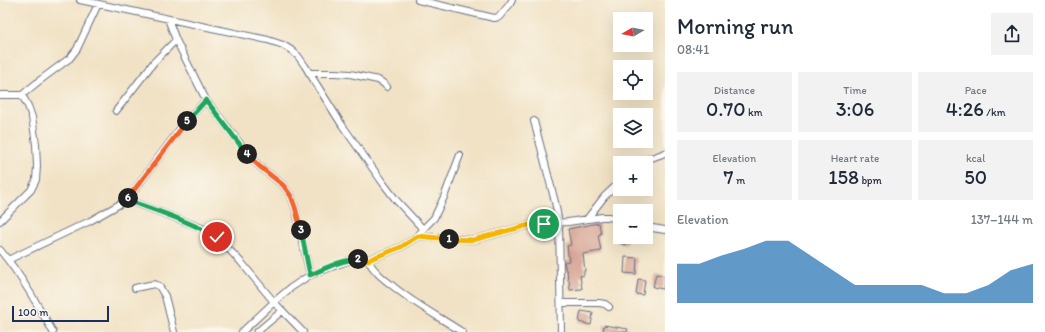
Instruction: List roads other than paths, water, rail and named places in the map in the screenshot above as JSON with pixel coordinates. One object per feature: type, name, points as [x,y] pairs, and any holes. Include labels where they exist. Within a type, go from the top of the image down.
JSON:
[{"type":"street","points":[[80,0],[268,40],[283,45],[291,50],[298,56],[342,125],[383,183],[396,200],[423,228]]},
{"type":"street","points":[[418,0],[494,18],[499,17],[512,0]]},
{"type":"street","points":[[0,95],[22,95],[74,54],[98,4]]},
{"type":"street","points":[[168,19],[176,40],[206,100],[248,154],[259,166],[283,185],[291,196],[295,207],[310,275]]},
{"type":"street","points":[[116,111],[154,62],[176,40]]},
{"type":"street","points":[[309,73],[350,74],[378,80],[387,87]]},
{"type":"street","points":[[0,221],[31,190],[36,180],[36,144],[32,117],[22,95]]},
{"type":"street","points":[[8,260],[90,221],[127,200],[183,125],[206,100]]},
{"type":"street","points":[[534,120],[559,223],[561,332]]},
{"type":"street","points":[[653,157],[665,153]]},
{"type":"street","points":[[242,332],[289,289],[310,275],[350,260],[368,260],[401,247],[418,236],[423,228],[434,218],[444,197],[460,155]]},
{"type":"street","points":[[587,219],[604,197],[613,189]]},
{"type":"street","points":[[127,200],[204,229],[217,237],[232,252],[274,302],[304,332]]},
{"type":"street","points":[[418,236],[473,240],[529,225],[608,217],[613,218]]},
{"type":"street","points":[[653,228],[665,230]]},
{"type":"street","points":[[0,250],[28,289],[53,332]]},
{"type":"street","points":[[368,260],[370,265],[381,276],[406,297],[462,332]]},
{"type":"street","points":[[135,288],[154,284],[159,286],[165,296],[174,332]]},
{"type":"street","points":[[561,303],[599,303],[605,304],[609,307]]},
{"type":"street","points":[[257,332],[282,310]]}]
